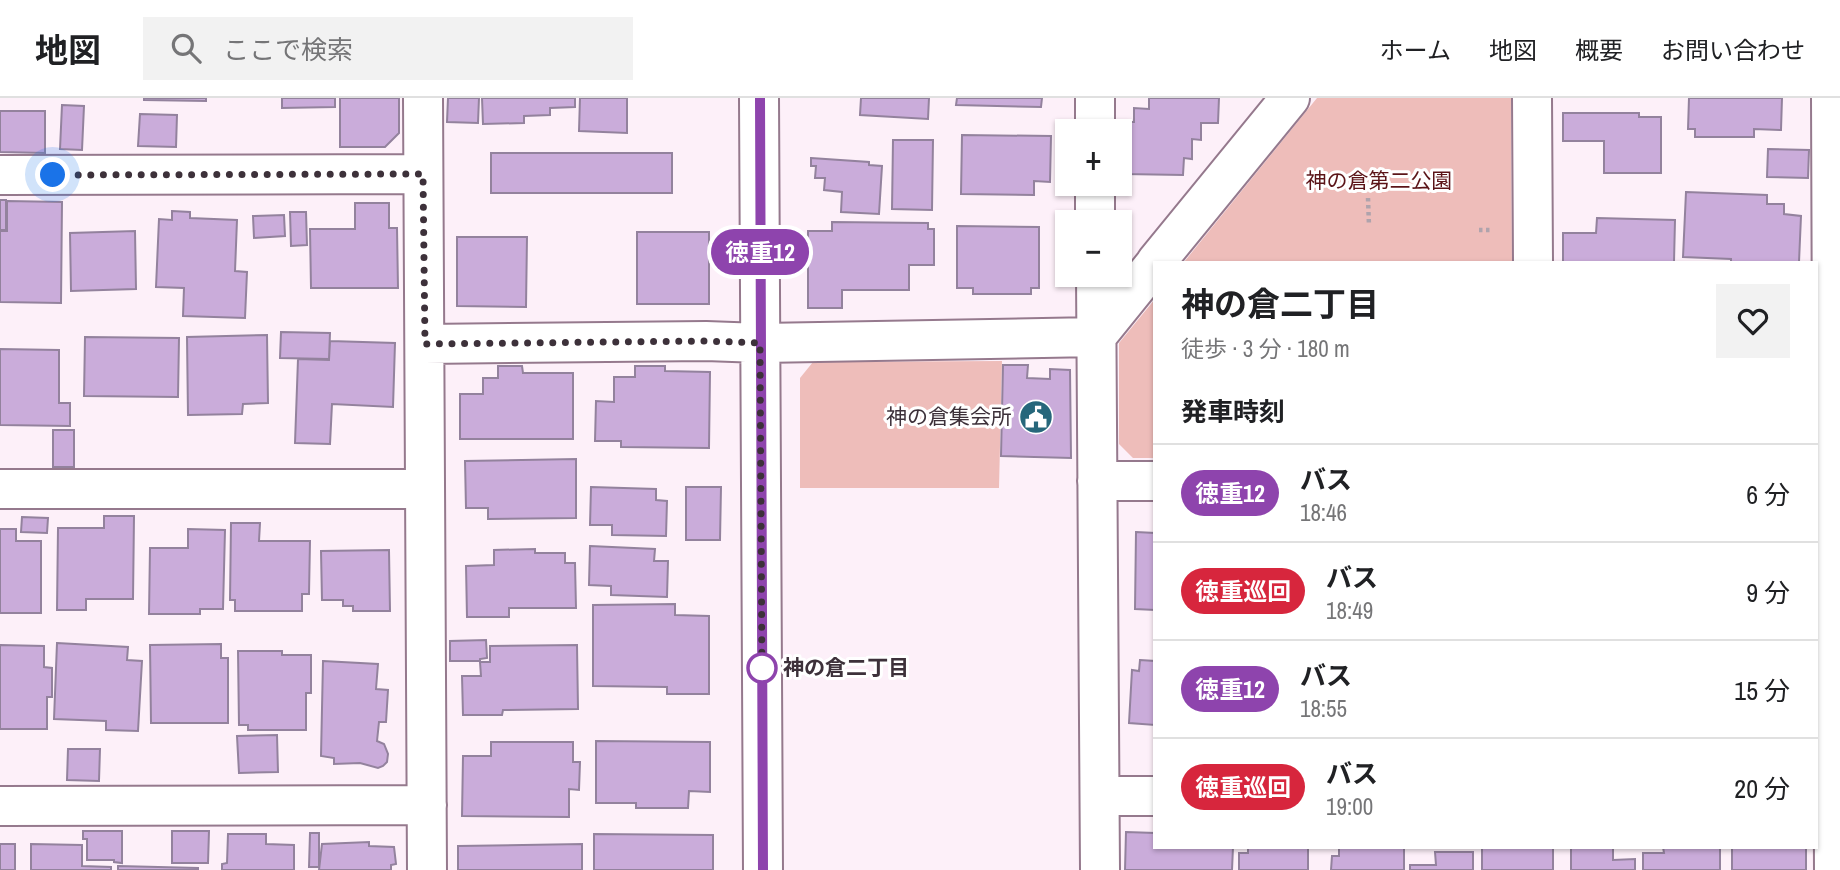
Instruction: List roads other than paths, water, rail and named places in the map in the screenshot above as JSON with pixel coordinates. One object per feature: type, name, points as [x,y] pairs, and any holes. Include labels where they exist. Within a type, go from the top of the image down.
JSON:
[{"type":"street","points":[[423,98],[427,870]]},
{"type":"street","points":[[760,98],[763,870]]},
{"type":"street","points":[[1095,98],[1095,119]]},
{"type":"street","points":[[1158,261],[1290,98]]},
{"type":"street","points":[[1532,98],[1533,261]]},
{"type":"street","points":[[1831,98],[1836,195],[1825,480],[1830,792],[1834,870]]},
{"type":"street","points":[[0,175],[423,174]]},
{"type":"street","points":[[425,344],[706,341],[760,343],[1096,337],[1153,267]]},
{"type":"street","points":[[1096,287],[1100,870]]},
{"type":"street","points":[[1097,481],[1153,481]]},
{"type":"street","points":[[0,489],[424,489]]},
{"type":"street","points":[[1100,796],[1153,796]]},
{"type":"street","points":[[0,806],[428,805]]},
{"type":"place","name":"神の倉集会所","points":[[1036,417]]},
{"type":"place","name":"神の倉二丁目","points":[[762,668]]},
{"type":"park label","name":"神の倉第二公園","points":[[1379,181]]}]
